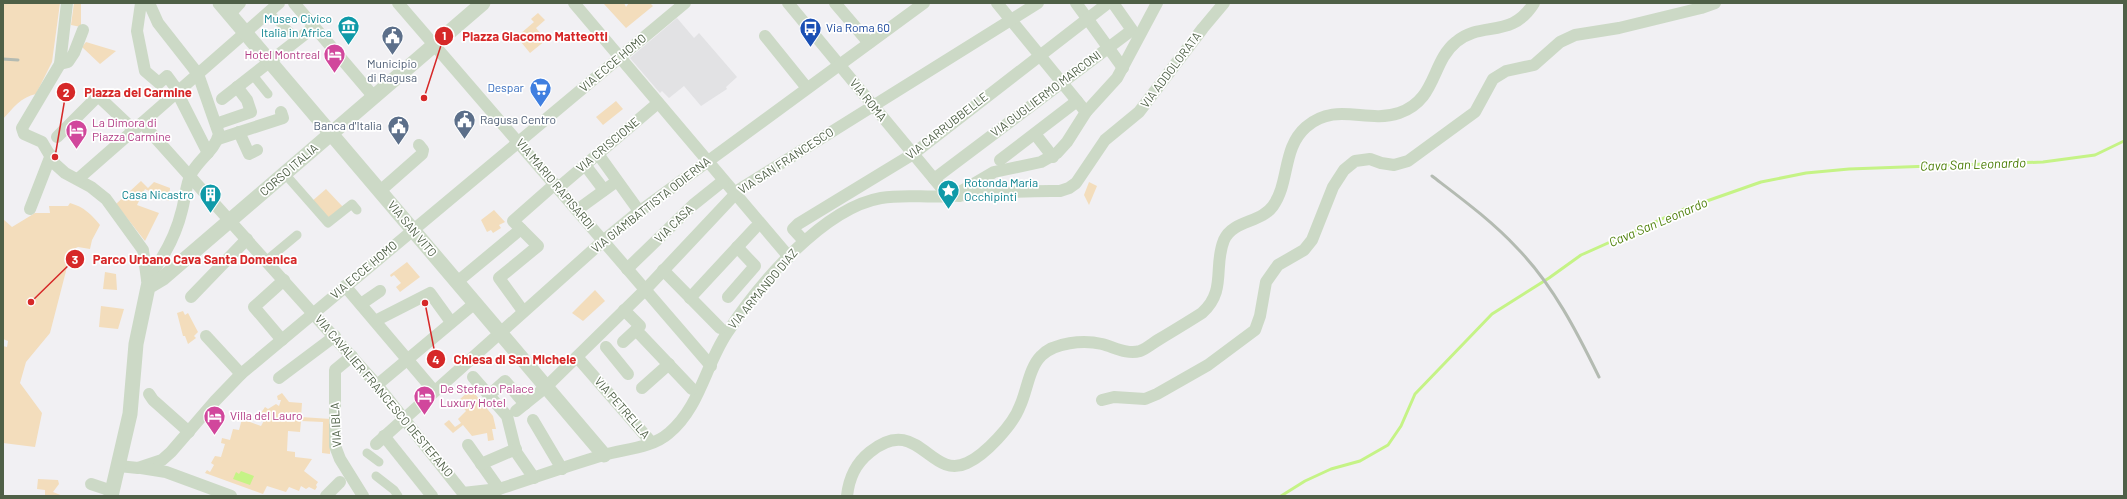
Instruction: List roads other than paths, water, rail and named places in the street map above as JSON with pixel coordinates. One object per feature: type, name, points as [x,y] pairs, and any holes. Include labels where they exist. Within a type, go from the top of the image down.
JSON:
[{"type":"street","points":[[67,3],[60,64],[22,128],[24,134],[42,142],[55,164],[65,173],[78,179],[106,199],[143,250],[148,283]]},
{"type":"street","points":[[141,3],[137,31],[145,71],[159,83],[168,76],[208,153]]},
{"type":"street","points":[[91,484],[112,493],[120,466],[130,414],[136,344],[148,283],[174,235],[182,212],[190,176],[218,139],[219,134],[198,74],[158,23],[149,3]]},
{"type":"street","points":[[225,9],[240,3]]},
{"type":"street","points":[[78,179],[279,3]]},
{"type":"street","points":[[294,3],[374,97]]},
{"type":"street","name":"VIA MARIO RAPISARDI","points":[[398,3],[711,366]]},
{"type":"street","name":"CORSO ITALIA","points":[[148,283],[163,278],[483,3]]},
{"type":"street","points":[[574,3],[723,181],[789,257]]},
{"type":"street","name":"VIA ECCE HOMO","points":[[120,466],[138,468],[162,460],[171,452],[241,374],[685,3]]},
{"type":"street","name":"VIA ROMA","points":[[788,3],[934,179],[954,196]]},
{"type":"street","name":"VIA GIAMBATTISTA ODIERNA","points":[[432,496],[380,440],[434,391],[467,371],[500,332],[639,211],[924,3]]},
{"type":"street","points":[[997,3],[1086,112]]},
{"type":"street","name":"VIA SAN FRANCESCO","points":[[495,390],[505,381],[521,408],[546,387],[645,290],[735,194],[763,174],[1038,3]]},
{"type":"street","points":[[1076,3],[1123,68]]},
{"type":"street","name":"VIA CARRUBBELLE","points":[[804,241],[793,229],[798,224],[913,154],[1039,54],[1108,3]]},
{"type":"street","name":"VIA GUGLIERMO MARCONI","points":[[934,179],[1132,30],[1112,3]]},
{"type":"street","points":[[954,196],[994,172],[1041,162],[1053,156],[1067,142],[1086,112],[1123,68],[1157,3]]},
{"type":"street","name":"VIA ADDOLORATA","points":[[954,196],[1060,191],[1069,188],[1076,183],[1105,140],[1139,112],[1224,3]]},
{"type":"street","points":[[847,496],[848,481],[856,467],[871,451],[890,439],[903,439],[917,445],[944,464],[954,467],[966,464],[980,455],[1010,423],[1020,408],[1034,366],[1041,356],[1050,350],[1071,344],[1088,342],[1102,344],[1120,350],[1140,351],[1202,313],[1210,306],[1216,296],[1225,239],[1238,225],[1263,215],[1271,208],[1283,186],[1289,151],[1305,127],[1321,117],[1335,113],[1380,117],[1399,113],[1414,105],[1432,83],[1445,54],[1455,42],[1466,34],[1508,26],[1517,22],[1529,12],[1534,3]]},
{"type":"street","points":[[1102,400],[1114,397],[1145,399],[1157,394],[1208,366],[1255,330],[1260,316],[1266,282],[1278,265],[1304,250],[1312,240],[1333,187],[1344,170],[1355,160],[1370,159],[1381,164],[1394,165],[1408,161],[1475,112],[1493,79],[1506,71],[1534,65],[1560,42],[1575,35],[1619,28],[1715,3]]},
{"type":"street","points":[[837,4],[869,43]]},
{"type":"street","name":"VIA SAN VITO","points":[[225,9],[604,455]]},
{"type":"street","points":[[268,12],[298,39]]},
{"type":"street","points":[[222,99],[269,60],[314,27]]},
{"type":"street","points":[[60,64],[68,62],[80,42],[83,30]]},
{"type":"street","points":[[765,36],[807,88]]},
{"type":"street","points":[[252,74],[268,94]]},
{"type":"street","points":[[216,124],[251,112],[248,100],[237,87]]},
{"type":"street","name":"VIA CAVALIER FRANCESCO DESTEFANO","points":[[57,137],[98,96],[138,126],[190,176],[314,312],[377,385],[463,493]]},
{"type":"street","points":[[1000,160],[1078,101]]},
{"type":"street","name":"VIA CRISCIONE","points":[[521,229],[513,220],[585,165],[658,102]]},
{"type":"street","points":[[218,139],[283,118],[281,112]]},
{"type":"street","points":[[239,132],[249,154],[257,150]]},
{"type":"street","points":[[1035,134],[1053,156]]},
{"type":"street","points":[[380,191],[422,154],[423,150],[420,145]]},
{"type":"street","points":[[598,154],[639,211]]},
{"type":"street","points":[[30,208],[51,155]]},
{"type":"street","points":[[585,165],[604,190]]},
{"type":"street","points":[[285,174],[328,223],[352,204],[357,210]]},
{"type":"street","points":[[577,210],[617,181]]},
{"type":"street","name":"VIA CASA","points":[[627,269],[693,205],[723,181]]},
{"type":"street","name":"VIA ARMANDO DIAZ","points":[[463,493],[499,489],[604,455],[652,442],[667,434],[677,425],[693,405],[726,335],[734,323],[804,241],[830,221],[866,202],[898,196],[926,198],[954,196]]},
{"type":"street","points":[[690,298],[755,228]]},
{"type":"street","points":[[457,282],[521,229],[538,246],[499,278],[523,311]]},
{"type":"street","points":[[267,260],[297,235]]},
{"type":"street","points":[[191,297],[247,239]]},
{"type":"street","points":[[728,297],[755,266],[737,247]]},
{"type":"street","points":[[663,270],[720,328]]},
{"type":"street","points":[[282,340],[254,307],[284,280]]},
{"type":"street","points":[[345,286],[434,391]]},
{"type":"street","points":[[361,304],[380,291]]},
{"type":"street","points":[[376,322],[430,293],[451,322]]},
{"type":"street","points":[[377,385],[475,303]]},
{"type":"street","points":[[623,342],[640,326],[624,310]]},
{"type":"street","points":[[636,330],[692,389]]},
{"type":"street","points":[[206,336],[241,374]]},
{"type":"street","points":[[279,378],[335,336]]},
{"type":"street","points":[[606,347],[628,374]]},
{"type":"street","name":"VIA IBLA","points":[[352,356],[335,370],[335,446],[363,496]]},
{"type":"street","name":"VIA PETRELLA","points":[[577,357],[652,442]]},
{"type":"street","points":[[642,388],[669,364]]},
{"type":"street","points":[[467,371],[507,416],[516,449],[534,478]]},
{"type":"street","points":[[149,394],[153,400],[188,432]]},
{"type":"street","points":[[533,420],[562,468]]},
{"type":"street","points":[[468,445],[499,489]]},
{"type":"street","points":[[482,464],[516,449]]},
{"type":"street","points":[[367,453],[379,462]]},
{"type":"street","points":[[138,468],[166,472],[231,496]]},
{"type":"street","points":[[376,476],[394,490],[398,496]]},
{"type":"street","points":[[326,496],[340,482]]},
{"type":"waterway","name":"Cava San Leonardo","points":[[1281,496],[1305,481],[1331,469],[1360,461],[1388,445],[1401,426],[1415,394],[1492,314],[1549,278],[1581,255],[1684,209],[1761,182],[1806,173],[1849,169],[2043,162],[2095,155],[2124,141]]},
{"type":"railway","points":[[3,59],[18,60]]},
{"type":"railway","points":[[1432,176],[1487,220],[1531,263],[1553,293],[1582,343],[1599,377]]},
{"type":"place","name":"Museo Civico Italia in Africa","points":[[348,46]]},
{"type":"place","name":"Via Roma 60","points":[[811,48]]},
{"type":"place","name":"Municipio di Ragusa","points":[[392,56]]},
{"type":"place","name":"Hotel Montreal","points":[[335,74]]},
{"type":"place","name":"Piazza Giacomo Matteotti","points":[[424,98]]},
{"type":"place","name":"Despar","points":[[540,108]]},
{"type":"place","name":"Ragusa Centro","points":[[464,140]]},
{"type":"place","name":"Banca d'Italia","points":[[398,146]]},
{"type":"place","name":"La Dimora di Piazza Carmine","points":[[77,150]]},
{"type":"place","name":"Piazza del Carmine","points":[[55,157]]},
{"type":"place","name":"Rotonda Maria Occhipinti","points":[[949,210]]},
{"type":"place","name":"Casa Nicastro","points":[[210,214]]},
{"type":"place","name":"Parco Urbano Cava Santa Domenica","points":[[31,302]]},
{"type":"place","name":"Chiesa di San Michele","points":[[425,303]]},
{"type":"place","name":"De Stefano Palace Luxury Hotel","points":[[425,416]]},
{"type":"place","name":"Villa del Lauro","points":[[214,436]]}]
